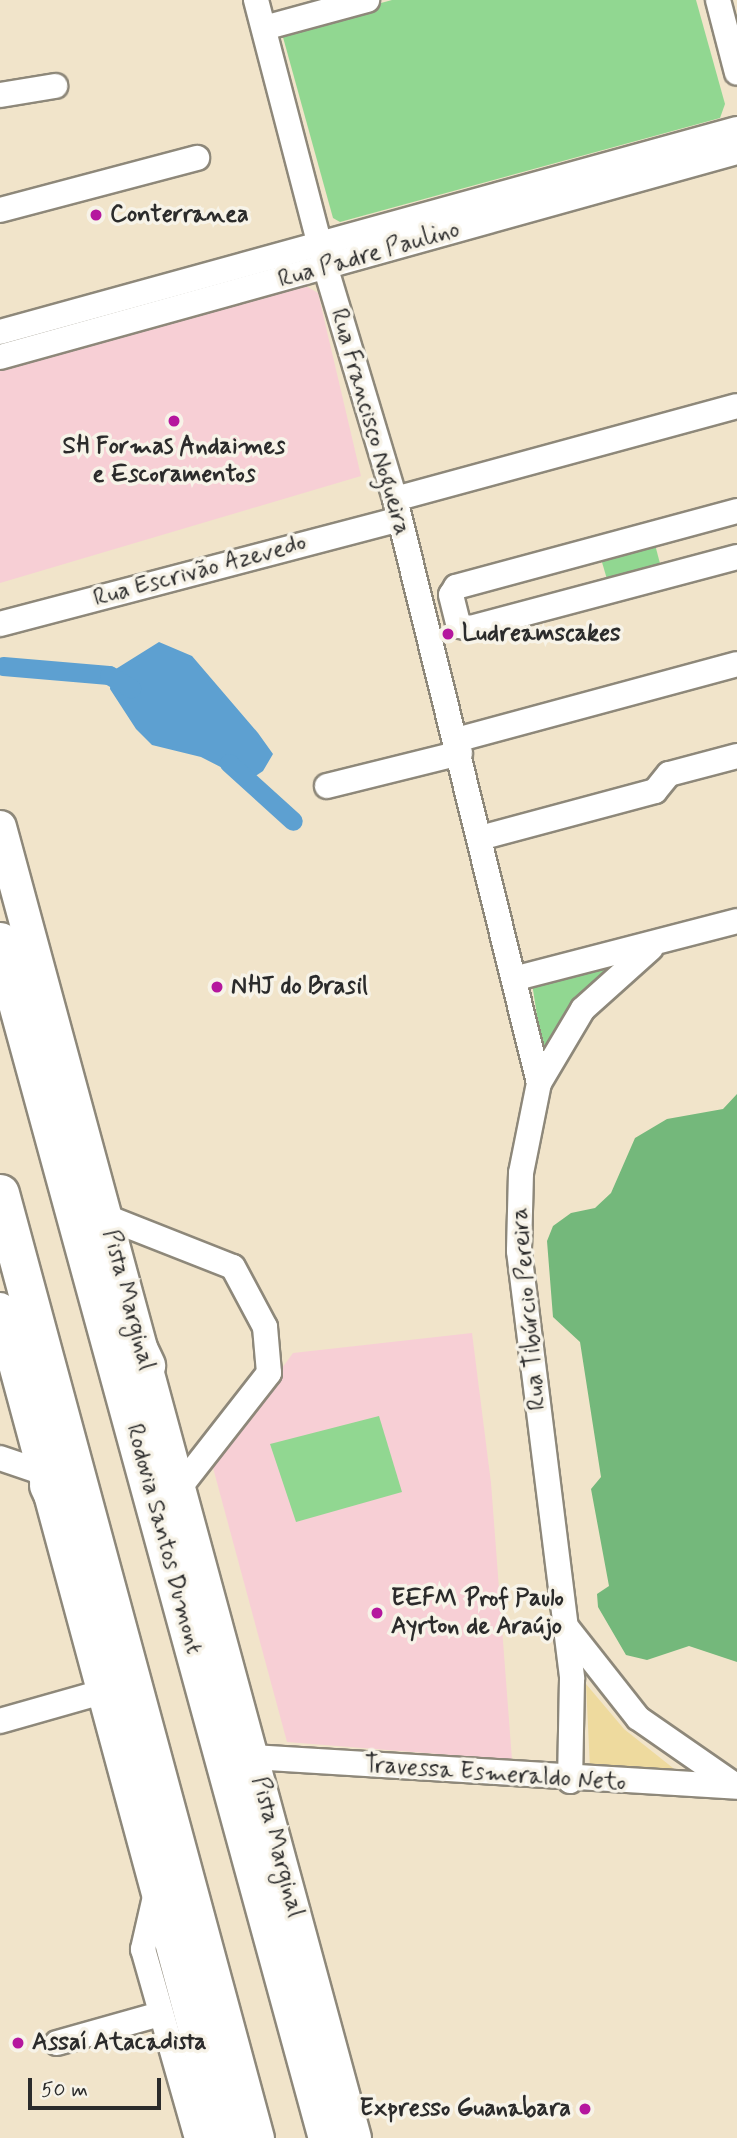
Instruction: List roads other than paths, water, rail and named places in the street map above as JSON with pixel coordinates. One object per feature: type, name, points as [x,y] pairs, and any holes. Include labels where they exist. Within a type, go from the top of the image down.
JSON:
[{"type":"highway","name":"Rodovia Santos Dumont","points":[[0,941],[93,1221],[327,2138]]},
{"type":"highway","points":[[0,1193],[255,2138]]},
{"type":"highway","points":[[93,1221],[146,1365]]},
{"type":"highway","points":[[46,1479],[116,1630]]},
{"type":"main road","name":"Pista Marginal","points":[[0,827],[93,1221]]},
{"type":"main road","points":[[0,1309],[224,2138]]},
{"type":"main road","name":"Pista Marginal","points":[[146,1365],[355,2138]]},
{"type":"street","name":"Rua Francisco Nogueira","points":[[256,0],[323,257],[397,509],[481,841]]},
{"type":"street","points":[[264,28],[366,0]]},
{"type":"street","points":[[718,0],[737,74]]},
{"type":"street","points":[[0,95],[55,86]]},
{"type":"street","name":"Rua Padre Paulino","points":[[0,357],[323,257],[568,186],[737,129]]},
{"type":"street","name":"Rua Padre Paulino","points":[[568,186],[737,152]]},
{"type":"street","points":[[0,210],[197,158]]},
{"type":"street","name":"Rua Padre Paulino","points":[[0,332],[323,257]]},
{"type":"street","name":"Rua Escrivão Azevedo","points":[[0,624],[397,509],[737,406]]},
{"type":"street","points":[[737,512],[456,587],[454,610],[459,626],[470,628],[737,557]]},
{"type":"street","points":[[424,618],[454,610]]},
{"type":"street","points":[[327,786],[737,664]]},
{"type":"street","points":[[481,841],[655,791],[669,774],[737,756]]},
{"type":"street","name":"Rua Tibúrcio Pereira","points":[[481,841],[517,978],[539,1083],[522,1173],[519,1251],[572,1679],[570,1781]]},
{"type":"street","points":[[517,978],[737,921]]},
{"type":"street","points":[[539,1083],[583,1009],[655,944]]},
{"type":"street","points":[[93,1221],[233,1266],[265,1326],[268,1373],[180,1487]]},
{"type":"street","points":[[0,1458],[46,1479]]},
{"type":"street","points":[[565,1624],[638,1718],[737,1786]]},
{"type":"street","points":[[0,1721],[103,1692]]},
{"type":"street","name":"Travessa Esmeraldo Neto","points":[[252,1757],[570,1781],[737,1786]]},
{"type":"street","points":[[157,1888],[143,1949],[197,2138]]},
{"type":"street","points":[[57,2043],[160,2014]]},
{"type":"water","points":[[159,642],[192,656],[258,733],[273,754],[263,771],[248,781],[201,757],[152,745],[136,729],[110,689],[111,672]]},
{"type":"waterway","points":[[3,666],[109,675],[131,688]]},
{"type":"waterway","points":[[229,763],[293,821]]},
{"type":"place","name":"Conterranea","points":[[96,215]]},
{"type":"place","name":"SH Formas Andaimes e Escoramentos","points":[[174,421]]},
{"type":"place","name":"Ludreamscakes","points":[[448,634]]},
{"type":"place","name":"NHJ do Brasil","points":[[217,987]]},
{"type":"place","name":"EEFM Prof Paulo Ayrton de Araújo","points":[[377,1613]]},
{"type":"place","name":"Assaí Atacadista","points":[[18,2043]]},
{"type":"place","name":"Expresso Guanabara","points":[[585,2109]]}]
